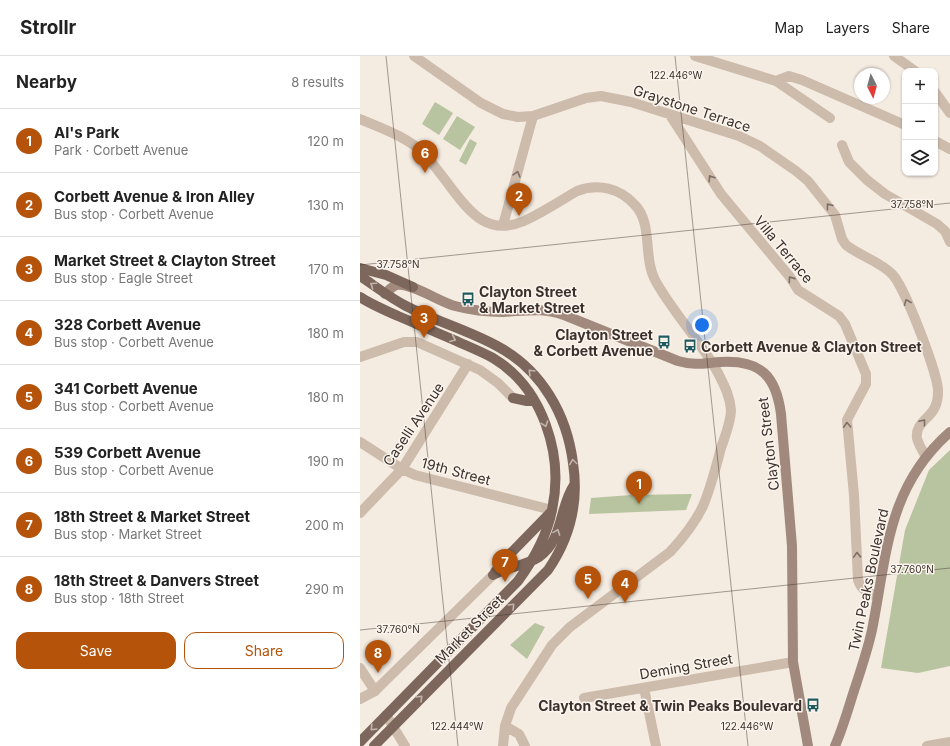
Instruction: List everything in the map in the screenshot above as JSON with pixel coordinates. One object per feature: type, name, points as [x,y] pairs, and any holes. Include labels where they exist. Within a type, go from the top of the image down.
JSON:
[{"type":"main road","points":[[360,268],[386,275],[413,287]]},
{"type":"main road","name":"Market Street","points":[[360,276],[385,294],[407,306],[498,347],[531,372],[548,392],[561,416],[570,442],[575,483],[573,510],[566,537],[556,559],[548,570],[374,746]]},
{"type":"main road","name":"Clayton Street","points":[[385,294],[388,290],[401,284],[413,287],[444,302],[480,310],[500,312],[540,309],[556,312],[678,361],[696,365],[738,362],[757,368],[769,378],[777,394],[781,414],[791,529],[793,662],[808,746]]},
{"type":"main road","points":[[378,307],[385,294]]},
{"type":"main road","name":"Market Street","points":[[360,297],[378,307],[492,358],[502,364],[520,381],[534,401],[545,422],[554,458],[555,484],[552,510],[544,537],[532,561],[510,591],[360,742]]},
{"type":"main road","points":[[513,398],[534,401]]},
{"type":"main road","name":"Twin Peaks Boulevard","points":[[835,746],[867,650],[890,532],[899,504],[910,480],[926,457],[950,432]]},
{"type":"main road","points":[[493,575],[506,568],[532,561],[545,552],[552,543],[557,532],[566,499],[575,483]]},
{"type":"main road","points":[[493,575],[510,554],[552,510]]},
{"type":"street","name":"Graystone Terrace","points":[[414,56],[488,108],[511,116],[533,116],[586,98],[601,96],[624,100],[745,138],[796,171],[808,181],[833,211],[837,219],[842,239],[846,245],[887,270],[896,278],[902,288],[930,358],[938,392],[935,407],[922,422],[917,431],[918,442],[926,457]]},
{"type":"street","points":[[695,56],[776,81],[830,118]]},
{"type":"street","points":[[894,56],[912,68]]},
{"type":"street","points":[[776,81],[789,76],[802,80],[902,124]]},
{"type":"street","points":[[938,96],[950,112]]},
{"type":"street","name":"Villa Terrace","points":[[670,115],[721,194],[790,277],[798,290],[839,316],[866,374],[866,384],[847,420],[858,580],[859,584],[869,594],[878,596]]},
{"type":"street","points":[[503,225],[533,116]]},
{"type":"street","points":[[360,119],[395,134],[411,143],[426,155],[466,207],[474,215],[493,224],[511,225],[524,221],[577,191],[586,188],[601,186],[624,195],[636,205],[642,214],[652,273],[712,363],[725,387],[731,411],[728,426],[706,498],[699,514],[680,542],[670,552],[559,636],[511,708],[505,726],[503,746]]},
{"type":"street","points":[[938,142],[950,148]]},
{"type":"street","points":[[842,145],[849,162],[867,180],[885,194],[937,224],[945,231],[950,242]]},
{"type":"street","points":[[360,357],[404,342],[424,345],[468,364],[489,376],[513,398]]},
{"type":"street","name":"Caselli Avenue","points":[[360,513],[402,469],[468,364]]},
{"type":"street","name":"19th Street","points":[[360,442],[402,469],[415,475],[552,510]]},
{"type":"street","points":[[360,699],[375,691],[493,575]]},
{"type":"street","name":"Deming Street","points":[[584,698],[793,662]]},
{"type":"street","points":[[360,668],[375,691]]},
{"type":"street","points":[[644,688],[656,746]]},
{"type":"street","points":[[386,715],[405,746]]},
{"type":"street","points":[[505,726],[519,734],[525,746]]},
{"type":"street","points":[[927,746],[950,742]]},
{"type":"green space","points":[[435,102],[453,113],[439,135],[422,124]]},
{"type":"green space","points":[[457,116],[475,127],[460,150],[443,139]]},
{"type":"green space","points":[[470,139],[477,143],[466,165],[459,161]]},
{"type":"green space","points":[[950,450],[950,666],[918,673],[881,668],[905,530],[929,470]]},
{"type":"green space","points":[[692,494],[686,510],[589,514],[591,498],[631,495]]},
{"type":"green space","points":[[535,623],[545,627],[527,659],[510,645]]},
{"type":"place","name":"539 Corbett Avenue","points":[[425,173]]},
{"type":"place","name":"Corbett Avenue & Iron Alley","points":[[519,216]]},
{"type":"place","name":"Clayton Street & Market Street","points":[[468,299]]},
{"type":"place","name":"Market Street & Clayton Street","points":[[424,338]]},
{"type":"place","name":"Clayton Street & Corbett Avenue","points":[[664,342]]},
{"type":"place","name":"Corbett Avenue & Clayton Street","points":[[690,346]]},
{"type":"place","name":"Al's Park","points":[[639,504]]},
{"type":"place","name":"18th Street & Market Street","points":[[505,582]]},
{"type":"place","name":"341 Corbett Avenue","points":[[588,599]]},
{"type":"place","name":"328 Corbett Avenue","points":[[625,603]]},
{"type":"place","name":"18th Street & Danvers Street","points":[[378,673]]},
{"type":"place","name":"Clayton Street & Twin Peaks Boulevard","points":[[813,705]]}]
